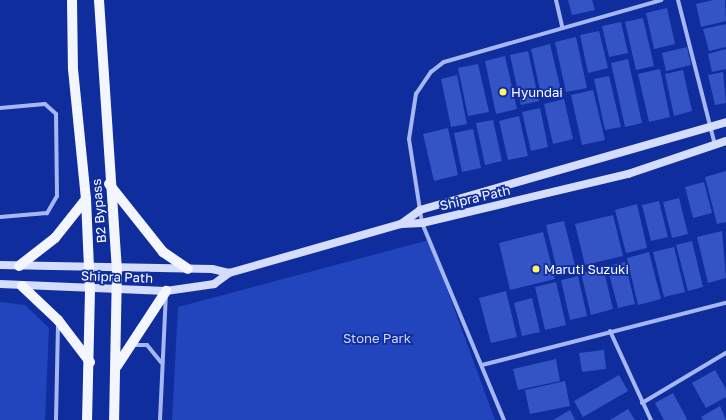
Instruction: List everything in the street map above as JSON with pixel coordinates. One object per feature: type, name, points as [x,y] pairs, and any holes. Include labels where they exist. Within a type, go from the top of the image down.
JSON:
[{"type":"main road","points":[[72,0],[73,69],[86,199],[90,268],[90,362],[87,420]]},
{"type":"main road","name":"B2 Bypass","points":[[99,0],[109,184],[117,268],[114,420]]},
{"type":"main road","points":[[109,184],[163,252],[188,269]]},
{"type":"main road","points":[[19,266],[55,238],[86,199]]},
{"type":"main road","points":[[22,286],[58,320],[90,362]]},
{"type":"main road","points":[[116,367],[166,291]]},
{"type":"street","points":[[556,0],[562,26]]},
{"type":"street","points":[[504,420],[422,223],[409,139],[416,94],[431,72],[444,62],[562,26],[661,0]]},
{"type":"street","points":[[678,0],[715,144]]},
{"type":"street","points":[[0,108],[45,104],[56,114],[57,196],[47,213],[0,217]]},
{"type":"street","points":[[401,224],[420,210],[726,122]]},
{"type":"street","name":"Shipra Path","points":[[0,265],[188,269],[228,273],[401,224],[422,223],[628,174],[726,141]]},
{"type":"street","name":"Shipra Path","points":[[0,284],[90,290],[166,291],[214,284],[228,273]]},
{"type":"street","points":[[160,420],[166,291]]},
{"type":"street","points":[[482,365],[726,303]]},
{"type":"street","points":[[56,420],[58,320]]},
{"type":"street","points":[[610,332],[651,420]]},
{"type":"street","points":[[130,345],[148,345],[154,349],[162,367]]},
{"type":"street","points":[[642,403],[726,353]]},
{"type":"green space","name":"Stone Park","points":[[429,240],[495,420],[172,420],[178,307]]},
{"type":"green space","points":[[0,302],[25,305],[49,328],[45,420],[0,420]]},
{"type":"building","points":[[568,0],[592,0],[595,10],[572,15]]},
{"type":"building","points":[[713,0],[725,0],[726,21],[701,27],[696,4]]},
{"type":"building","points":[[667,8],[675,44],[654,49],[646,13]]},
{"type":"building","points":[[643,18],[654,66],[636,70],[625,22]]},
{"type":"building","points":[[621,22],[628,53],[609,57],[602,26]]},
{"type":"building","points":[[726,24],[726,47],[709,51],[703,29]]},
{"type":"building","points":[[599,31],[608,68],[588,73],[580,35]]},
{"type":"building","points":[[576,37],[587,88],[566,92],[555,42]]},
{"type":"building","points":[[550,44],[562,95],[542,99],[531,49]]},
{"type":"building","points":[[687,47],[691,65],[666,71],[662,53]]},
{"type":"building","points":[[726,49],[726,69],[712,72],[708,54]]},
{"type":"building","points":[[528,51],[539,101],[521,105],[510,55]]},
{"type":"building","points":[[505,56],[517,109],[496,114],[485,61]]},
{"type":"building","points":[[628,59],[642,123],[625,127],[611,63]]},
{"type":"building","points":[[478,64],[489,112],[468,116],[458,68]]},
{"type":"building","points":[[660,69],[670,117],[649,122],[638,74]]},
{"type":"building","points":[[683,70],[692,111],[674,116],[665,74]]},
{"type":"building","points":[[723,72],[726,103],[715,105],[708,75]]},
{"type":"building","points":[[457,75],[467,124],[451,127],[441,79]]},
{"type":"building","points":[[609,76],[621,127],[605,130],[594,79]]},
{"type":"building","points":[[593,90],[605,140],[582,145],[571,95]]},
{"type":"building","points":[[564,99],[573,139],[553,144],[544,104]]},
{"type":"building","points":[[540,108],[548,147],[531,151],[522,112]]},
{"type":"building","points":[[519,116],[528,156],[508,160],[499,121]]},
{"type":"building","points":[[493,120],[502,161],[485,165],[476,123]]},
{"type":"building","points":[[448,128],[458,175],[434,181],[423,134]]},
{"type":"building","points":[[473,129],[481,168],[462,172],[454,133]]},
{"type":"building","points":[[726,171],[726,222],[717,224],[705,177]]},
{"type":"building","points":[[704,182],[712,213],[693,218],[685,187]]},
{"type":"building","points":[[679,198],[688,234],[672,238],[663,202]]},
{"type":"building","points":[[659,201],[668,237],[651,241],[642,205]]},
{"type":"building","points":[[637,204],[647,248],[626,253],[615,210]]},
{"type":"building","points":[[613,215],[623,256],[585,265],[575,224]]},
{"type":"building","points":[[564,221],[575,265],[557,270],[546,225]]},
{"type":"building","points":[[722,231],[726,278],[708,283],[697,237]]},
{"type":"building","points":[[543,232],[555,279],[510,290],[499,243]]},
{"type":"building","points":[[692,241],[703,287],[688,291],[676,245]]},
{"type":"building","points":[[674,247],[685,292],[664,297],[653,252]]},
{"type":"building","points":[[649,252],[661,299],[638,305],[627,258]]},
{"type":"building","points":[[625,262],[635,304],[618,308],[607,266]]},
{"type":"building","points":[[603,267],[613,309],[591,315],[581,273]]},
{"type":"building","points":[[578,276],[587,316],[570,320],[561,280]]},
{"type":"building","points":[[556,282],[566,325],[545,330],[535,287]]},
{"type":"building","points":[[506,291],[517,337],[491,343],[479,298]]},
{"type":"building","points":[[532,298],[540,332],[522,336],[514,303]]},
{"type":"building","points":[[604,350],[606,369],[582,372],[579,353]]},
{"type":"building","points":[[556,359],[560,381],[518,390],[513,369]]},
{"type":"building","points":[[715,370],[726,389],[726,397],[706,408],[692,383]]},
{"type":"building","points":[[619,375],[628,391],[583,417],[574,401]]},
{"type":"building","points":[[565,381],[570,406],[530,414],[525,390]]},
{"type":"building","points":[[673,393],[687,419],[686,420],[664,420],[655,403]]},
{"type":"building","points":[[720,406],[726,420],[703,420],[701,417]]},
{"type":"building","points":[[628,409],[635,420],[610,420]]},
{"type":"building","points":[[570,410],[575,420],[553,420]]},
{"type":"place","name":"Hyundai","points":[[503,92]]},
{"type":"place","name":"Maruti Suzuki","points":[[536,269]]}]
